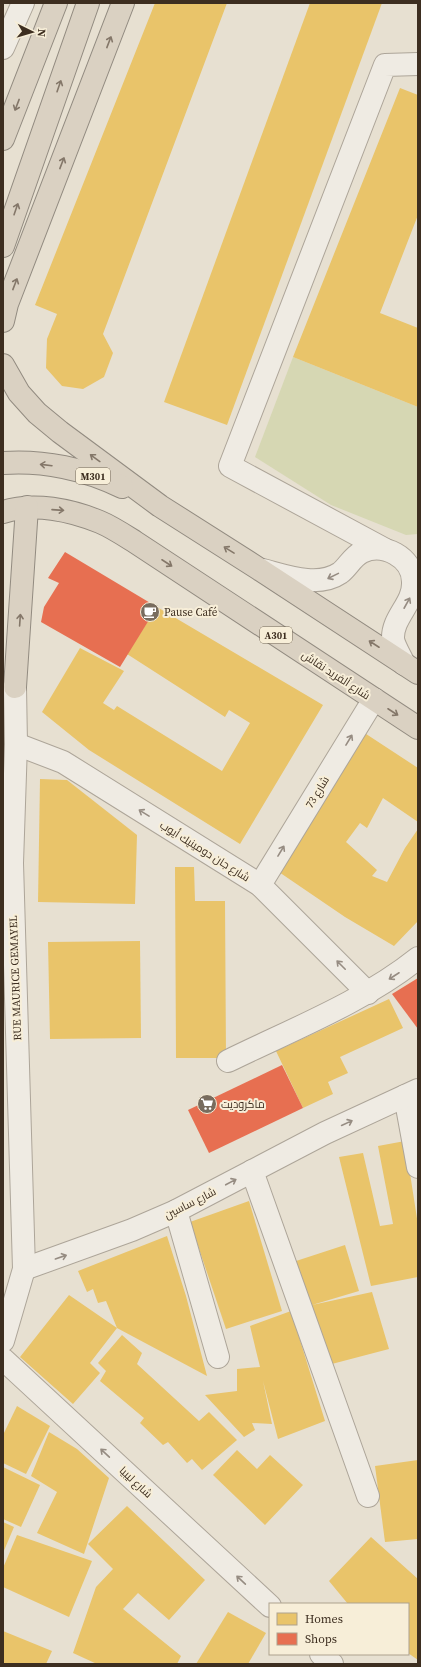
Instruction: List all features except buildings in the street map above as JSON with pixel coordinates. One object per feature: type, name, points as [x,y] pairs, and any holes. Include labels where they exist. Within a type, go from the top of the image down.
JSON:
[{"type":"highway","points":[[3,139],[56,3]]},
{"type":"highway","points":[[3,246],[88,3]]},
{"type":"highway","points":[[3,321],[7,304],[124,3]]},
{"type":"highway","points":[[5,363],[19,393],[37,413],[60,432],[160,506],[411,668]]},
{"type":"highway","name":"M301","points":[[11,462],[70,468],[120,486],[160,506]]},
{"type":"highway","points":[[15,686],[27,507]]},
{"type":"highway","name":"A301","points":[[4,512],[27,507]]},
{"type":"highway","name":"شارع ألفريد نقاش","points":[[27,507],[68,510],[101,522],[135,542],[418,728]]},
{"type":"highway","points":[[3,639],[13,657],[15,686]]},
{"type":"street","points":[[3,48],[22,3]]},
{"type":"street","points":[[411,668],[393,639],[397,618],[412,594],[413,582],[410,570],[411,559],[384,549],[230,466],[385,65],[418,64]]},
{"type":"street","points":[[259,569],[296,578],[326,580],[340,573],[352,559],[361,552],[373,549],[384,549]]},
{"type":"street","name":"RUE MAURICE GEMAYEL","points":[[15,686],[16,744],[8,863],[24,1270]]},
{"type":"street","name":"شارع 73","points":[[260,885],[374,699]]},
{"type":"street","name":"شارع جان دومينيك أيوب","points":[[16,744],[63,762],[260,885],[368,993]]},
{"type":"street","points":[[228,1061],[368,993],[401,972],[418,958]]},
{"type":"street","points":[[412,1093],[418,1167]]},
{"type":"street","name":"شارع ساسين","points":[[24,1270],[125,1233],[176,1211],[325,1133],[412,1093]]},
{"type":"street","points":[[252,1171],[368,1496]]},
{"type":"street","points":[[176,1211],[218,1357]]},
{"type":"street","points":[[3,1341],[8,1308],[24,1270]]},
{"type":"street","name":"شارع ليبيا","points":[[3,1359],[269,1605]]},
{"type":"street","points":[[322,1655],[332,1664]]},
{"type":"green space","points":[[293,357],[418,407],[418,534],[406,535],[331,505],[255,457]]},
{"type":"place","name":"Pause Café","points":[[150,612]]},
{"type":"place","name":"ماكروديت","points":[[207,1104]]}]
